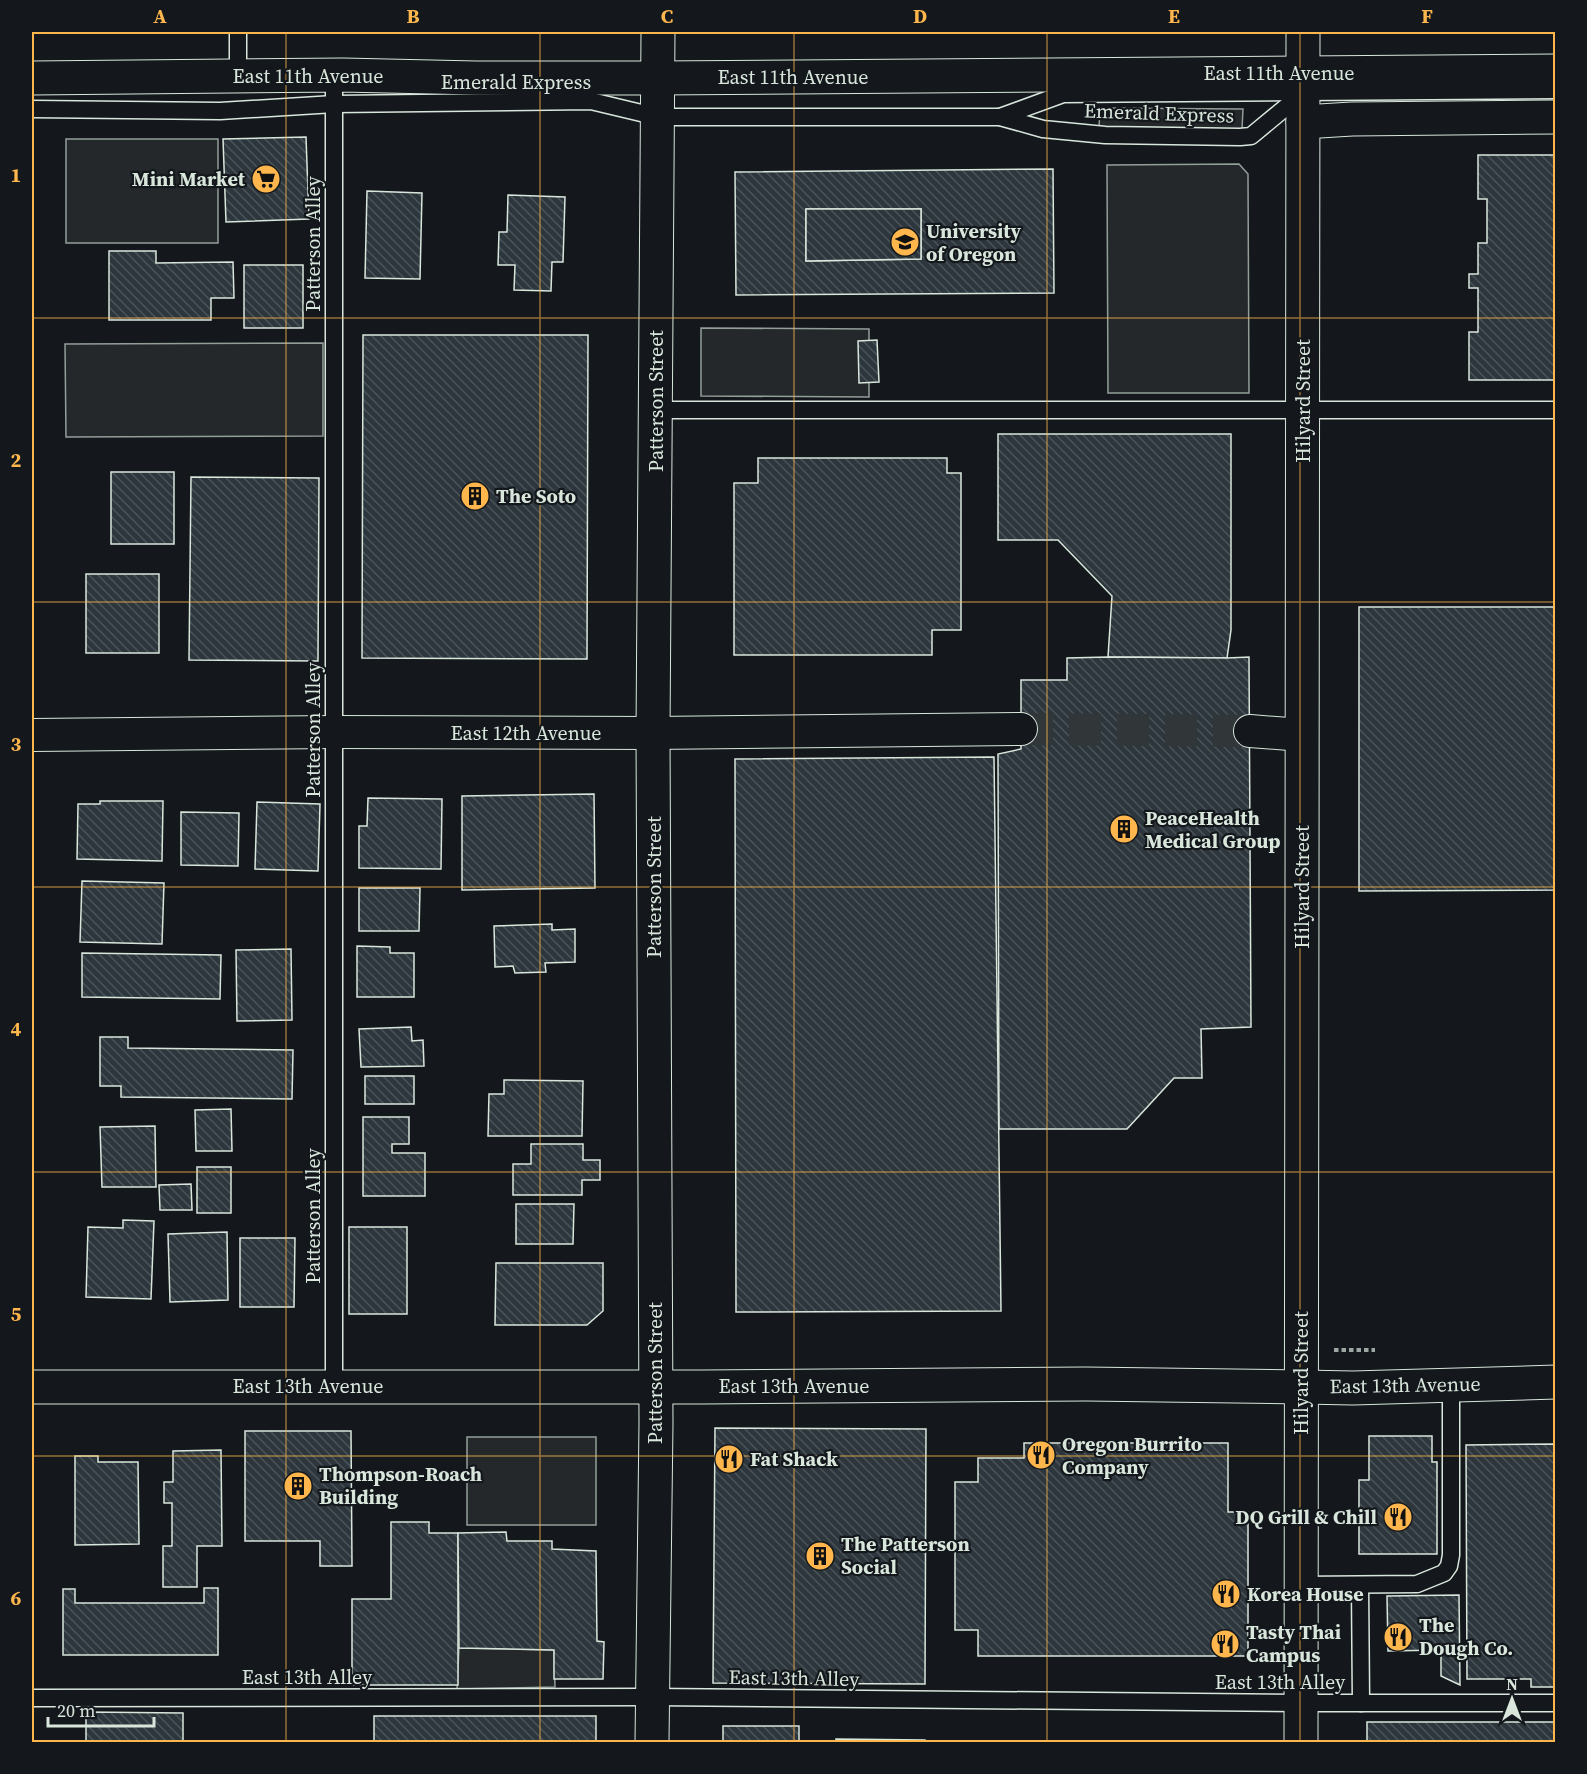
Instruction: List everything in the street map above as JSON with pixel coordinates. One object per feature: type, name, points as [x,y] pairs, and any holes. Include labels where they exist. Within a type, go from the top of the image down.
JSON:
[{"type":"main road","name":"Patterson Street","points":[[652,1743],[656,1387],[653,733],[658,32]]},
{"type":"main road","name":"Hilyard Street","points":[[1301,1743],[1303,32]]},
{"type":"main road","name":"East 11th Avenue","points":[[32,78],[238,76],[334,89],[476,78],[657,78],[1303,96],[1556,71]]},
{"type":"main road","name":"East 11th Avenue","points":[[1303,96],[1352,119],[1556,117]]},
{"type":"main road","name":"East 13th Avenue","points":[[32,1387],[1075,1384],[1353,1388],[1556,1382]]},
{"type":"street","name":"East 12th Avenue","points":[[32,735],[1021,729]]},
{"type":"street","points":[[1250,731],[1302,735]]},
{"type":"lane","points":[[238,32],[238,76]]},
{"type":"lane","name":"Emerald Express","points":[[32,109],[220,111],[334,89],[591,101],[658,117],[1000,117],[1043,129],[1105,135],[1240,137],[1251,136],[1303,96]]},
{"type":"lane","name":"Patterson Alley","points":[[334,89],[334,1386]]},
{"type":"lane","name":"Emerald Express","points":[[1000,117],[1063,94],[1303,96],[1556,90]]},
{"type":"lane","points":[[656,410],[1556,410]]},
{"type":"lane","points":[[1300,1585],[1417,1584],[1444,1574],[1449,1566],[1451,1555],[1451,1385]]},
{"type":"lane","points":[[1360,1585],[1361,1703]]},
{"type":"lane","name":"East 13th Alley","points":[[32,1698],[652,1697],[1556,1703]]},
{"type":"shaded area","points":[[1100,108],[1243,109],[1242,129],[1099,128]]},
{"type":"shaded area","points":[[66,139],[218,139],[218,243],[66,243]]},
{"type":"shaded area","points":[[1239,164],[1248,174],[1249,393],[1108,393],[1107,165]]},
{"type":"shaded area","points":[[701,328],[869,329],[869,397],[701,396]]},
{"type":"shaded area","points":[[323,343],[323,436],[66,437],[65,344]]},
{"type":"shaded area","points":[[467,1437],[596,1437],[596,1525],[467,1525]]},
{"type":"shaded area","points":[[459,1648],[554,1650],[555,1687],[457,1689]]},
{"type":"building","name":"Mini Market","points":[[306,137],[309,219],[226,222],[223,139]]},
{"type":"building","points":[[1478,155],[1556,155],[1556,380],[1469,380],[1469,332],[1478,332],[1478,288],[1469,288],[1469,274],[1478,274],[1478,243],[1487,243],[1487,199],[1478,199]]},
{"type":"building","points":[[1053,169],[1054,293],[736,295],[735,172]],"holes":[[[806,209],[921,209],[921,259],[806,261]]]},
{"type":"building","points":[[367,191],[422,193],[420,279],[365,278]]},
{"type":"building","points":[[508,195],[565,197],[563,262],[552,262],[551,291],[514,290],[515,265],[498,265],[499,232],[507,232]]},
{"type":"building","points":[[806,209],[921,209],[921,259],[806,261]]},
{"type":"building","points":[[109,251],[156,251],[156,263],[233,262],[234,298],[211,298],[211,320],[109,320]]},
{"type":"building","points":[[244,265],[303,265],[303,328],[244,328]]},
{"type":"building","name":"The Soto","points":[[363,335],[588,335],[587,659],[362,658]]},
{"type":"building","points":[[877,340],[879,382],[859,383],[858,341]]},
{"type":"building","points":[[998,434],[1231,434],[1231,630],[1227,658],[1108,657],[1112,596],[1058,540],[998,540]]},
{"type":"building","points":[[758,458],[947,458],[947,473],[961,473],[961,630],[932,630],[932,655],[734,655],[734,483],[758,483]]},
{"type":"building","points":[[111,472],[174,472],[174,544],[111,544]]},
{"type":"building","points":[[191,477],[319,478],[318,661],[189,660]]},
{"type":"building","points":[[86,574],[159,574],[159,653],[86,653]]},
{"type":"building","points":[[1359,607],[1556,607],[1556,890],[1359,891]]},
{"type":"building","name":"PeaceHealth Medical Group","points":[[1249,657],[1251,1027],[1201,1029],[1202,1078],[1174,1078],[1127,1129],[999,1129],[998,754],[1021,749],[1021,680],[1067,680],[1067,658]]},
{"type":"building","points":[[994,757],[1001,1311],[736,1312],[735,759]]},
{"type":"building","points":[[594,794],[595,888],[462,890],[462,796]]},
{"type":"building","points":[[368,798],[442,799],[441,869],[359,868],[359,826],[367,826]]},
{"type":"building","points":[[100,801],[163,801],[162,861],[77,859],[78,804],[100,804]]},
{"type":"building","points":[[257,802],[320,804],[318,871],[255,869]]},
{"type":"building","points":[[181,812],[239,813],[238,866],[181,865]]},
{"type":"building","points":[[82,881],[164,883],[162,944],[80,942]]},
{"type":"building","points":[[359,888],[420,888],[419,931],[359,931]]},
{"type":"building","points":[[552,924],[552,930],[575,929],[575,962],[545,963],[546,972],[515,973],[513,966],[495,967],[494,926]]},
{"type":"building","points":[[357,946],[390,947],[390,953],[414,953],[414,997],[357,997]]},
{"type":"building","points":[[291,949],[292,1020],[237,1021],[236,950]]},
{"type":"building","points":[[82,953],[221,955],[220,999],[82,997]]},
{"type":"building","points":[[411,1027],[412,1041],[423,1040],[424,1066],[361,1067],[359,1029]]},
{"type":"building","points":[[100,1037],[128,1037],[128,1048],[293,1050],[292,1099],[121,1097],[121,1086],[100,1086]]},
{"type":"building","points":[[365,1076],[414,1076],[414,1104],[365,1104]]},
{"type":"building","points":[[504,1080],[583,1081],[582,1136],[488,1136],[489,1094],[504,1094]]},
{"type":"building","points":[[231,1109],[232,1151],[196,1151],[195,1110]]},
{"type":"building","points":[[363,1117],[409,1117],[409,1144],[392,1144],[392,1153],[425,1153],[425,1196],[363,1196]]},
{"type":"building","points":[[155,1126],[156,1187],[102,1187],[100,1127]]},
{"type":"building","points":[[531,1144],[583,1144],[583,1160],[600,1160],[600,1180],[582,1180],[582,1195],[513,1195],[513,1164],[531,1164]]},
{"type":"building","points":[[197,1167],[231,1167],[231,1213],[197,1213]]},
{"type":"building","points":[[191,1184],[192,1210],[160,1210],[159,1185]]},
{"type":"building","points":[[516,1204],[574,1204],[573,1244],[516,1244]]},
{"type":"building","points":[[123,1220],[154,1221],[151,1299],[86,1297],[88,1227],[123,1228]]},
{"type":"building","points":[[349,1227],[407,1227],[407,1314],[349,1314]]},
{"type":"building","points":[[227,1232],[228,1300],[170,1302],[168,1234]]},
{"type":"building","points":[[240,1238],[295,1238],[294,1307],[240,1307]]},
{"type":"building","points":[[496,1263],[603,1263],[603,1311],[587,1325],[495,1325]]},
{"type":"building","name":"The Patterson Social","points":[[715,1428],[926,1429],[925,1684],[713,1683]]},
{"type":"building","name":"Thompson-Roach Building","points":[[245,1431],[351,1431],[352,1566],[320,1566],[320,1541],[245,1541]]},
{"type":"building","name":"DQ Grill & Chill","points":[[1369,1436],[1432,1436],[1432,1462],[1437,1462],[1437,1554],[1359,1554],[1359,1480],[1369,1480]]},
{"type":"building","points":[[1024,1443],[1228,1443],[1228,1512],[1248,1512],[1248,1656],[978,1656],[978,1630],[955,1630],[955,1482],[978,1482],[978,1458],[1024,1458]]},
{"type":"building","points":[[1556,1444],[1556,1687],[1531,1687],[1531,1679],[1467,1679],[1466,1445]]},
{"type":"building","points":[[221,1450],[222,1546],[197,1546],[197,1587],[163,1587],[163,1546],[172,1546],[172,1503],[164,1503],[164,1482],[173,1482],[173,1451]]},
{"type":"building","points":[[75,1456],[98,1456],[98,1462],[138,1462],[139,1544],[75,1545]]},
{"type":"building","points":[[391,1522],[429,1522],[429,1533],[458,1533],[458,1685],[352,1685],[352,1599],[391,1599]]},
{"type":"building","points":[[506,1532],[507,1541],[552,1541],[552,1549],[596,1551],[597,1641],[604,1642],[603,1679],[554,1679],[554,1650],[459,1648],[458,1533]]},
{"type":"building","points":[[204,1588],[218,1588],[218,1655],[63,1655],[63,1589],[75,1589],[75,1603],[204,1603]]},
{"type":"building","points":[[1459,1595],[1460,1685],[1441,1676],[1441,1650],[1388,1651],[1387,1596]]},
{"type":"building","points":[[86,1712],[183,1713],[183,1742],[86,1742]]},
{"type":"building","points":[[374,1716],[596,1716],[596,1742],[374,1742]]},
{"type":"building","points":[[1367,1722],[1556,1722],[1556,1742],[1367,1742]]},
{"type":"building","points":[[723,1726],[799,1726],[799,1742],[723,1742]]},
{"type":"building","points":[[836,1739],[925,1740],[925,1742],[836,1742]]},
{"type":"tunnel","points":[[1021,729],[1250,731]]},
{"type":"place","name":"Mini Market","points":[[266,179]]},
{"type":"place","name":"University of Oregon","points":[[905,242]]},
{"type":"place","name":"The Soto","points":[[475,496]]},
{"type":"place","name":"PeaceHealth Medical Group","points":[[1124,829]]},
{"type":"place","name":"Oregon Burrito Company","points":[[1041,1455]]},
{"type":"place","name":"Fat Shack","points":[[729,1459]]},
{"type":"place","name":"Thompson-Roach Building","points":[[298,1486]]},
{"type":"place","name":"DQ Grill & Chill","points":[[1398,1517]]},
{"type":"place","name":"The Patterson Social","points":[[820,1556]]},
{"type":"place","name":"Korea House","points":[[1226,1594]]},
{"type":"place","name":"The Dough Co.","points":[[1398,1637]]},
{"type":"place","name":"Tasty Thai Campus","points":[[1225,1644]]}]
